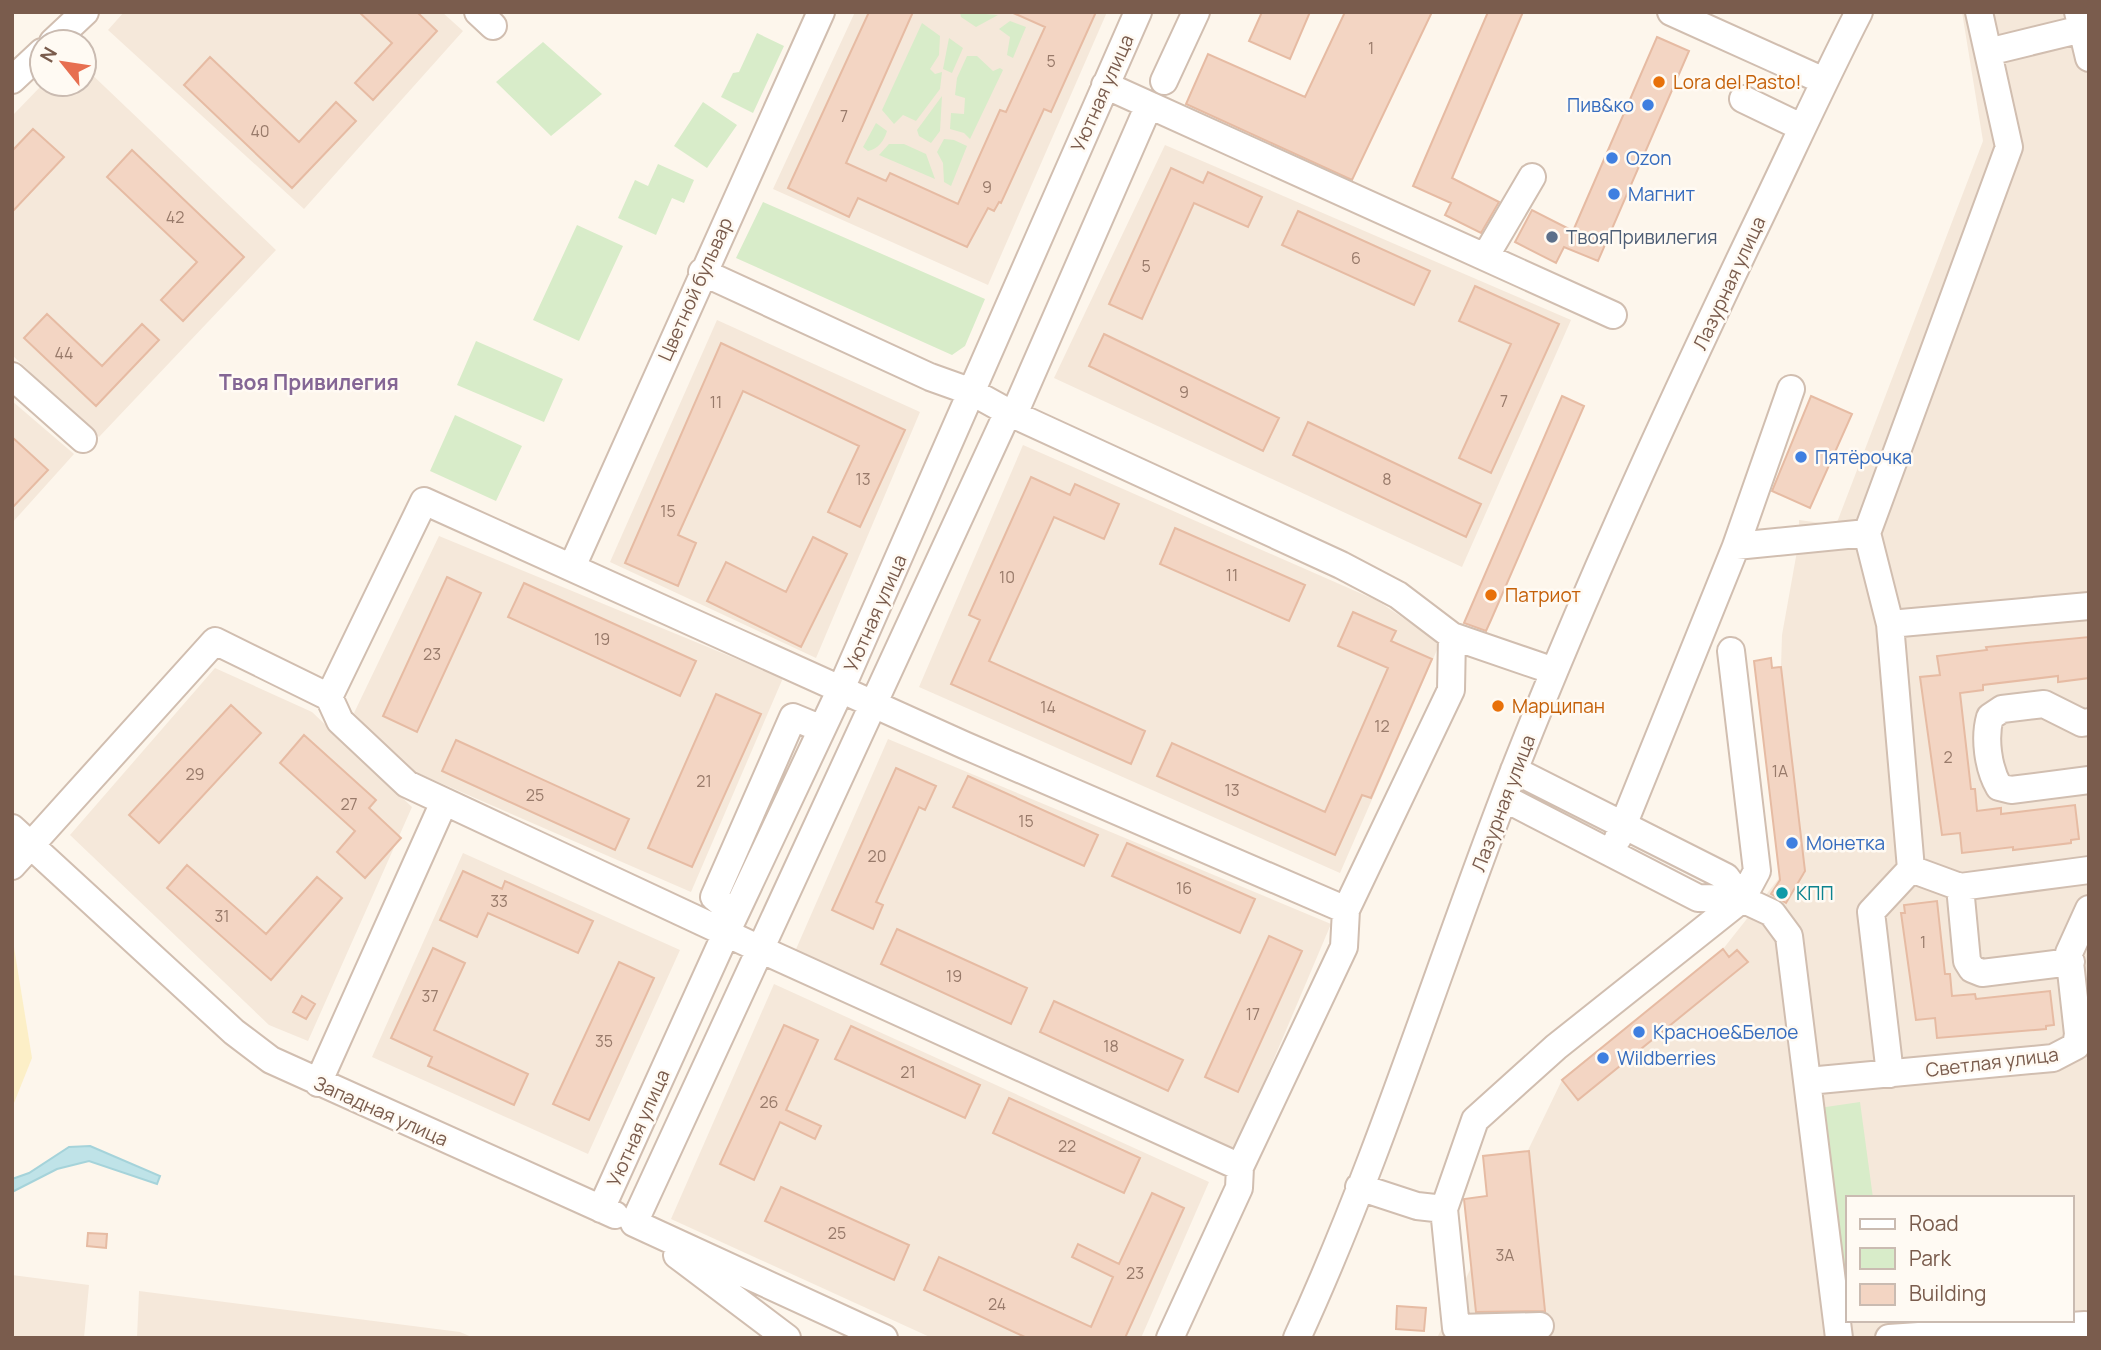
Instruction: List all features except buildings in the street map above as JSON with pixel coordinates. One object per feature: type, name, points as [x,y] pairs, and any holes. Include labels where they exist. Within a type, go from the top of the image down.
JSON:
[{"type":"street","points":[[68,28],[85,12]]},
{"type":"street","name":"Цветной бульвар","points":[[572,567],[702,272],[821,12]]},
{"type":"street","name":"Уютная улица","points":[[601,1209],[840,691],[1138,12]]},
{"type":"street","points":[[1164,80],[1196,12]]},
{"type":"street","points":[[1671,12],[1824,81]]},
{"type":"street","name":"Лазурная улица","points":[[1297,1338],[1359,1187],[1514,770],[1641,468],[1801,127],[1859,12]]},
{"type":"street","points":[[1890,1074],[1871,912],[1910,869],[1890,624],[1867,533],[2009,147],[1979,12]]},
{"type":"street","points":[[1988,52],[2080,21],[2089,58]]},
{"type":"street","points":[[12,80],[28,65]]},
{"type":"street","points":[[1105,85],[1613,315]]},
{"type":"street","points":[[1743,99],[1801,127]]},
{"type":"street","points":[[884,1338],[634,1223],[1008,412],[1018,405],[1149,105]]},
{"type":"street","points":[[1485,257],[1532,177]]},
{"type":"street","points":[[702,272],[930,377],[972,392],[1008,412],[1341,565],[1398,596],[1452,636],[1555,671]]},
{"type":"street","points":[[12,376],[83,439]]},
{"type":"street","points":[[1611,854],[1736,546],[1791,389]]},
{"type":"street","points":[[329,697],[424,502],[840,691],[1346,910]]},
{"type":"street","points":[[1736,546],[1867,533]]},
{"type":"street","points":[[1890,624],[2089,606]]},
{"type":"street","points":[[1170,1338],[1239,1188],[1240,1167],[1344,947],[1346,910],[1451,690],[1452,636]]},
{"type":"street","points":[[12,866],[22,837],[215,641],[329,697],[340,721],[407,784],[443,802],[731,923],[760,949],[1240,1167]]},
{"type":"street","points":[[1540,1326],[1456,1328],[1444,1209],[1475,1120],[1556,1047],[1742,899],[1758,871],[1731,651]]},
{"type":"street","points":[[2089,723],[2082,723],[2044,704],[2002,709],[1990,717],[1987,729],[1992,775],[1999,787],[2011,790],[2089,780]]},
{"type":"street","points":[[1514,770],[1726,877],[1742,899]]},
{"type":"street","points":[[1504,798],[1698,898],[1742,899],[1772,914],[1789,936],[1839,1338]]},
{"type":"street","points":[[318,1083],[443,802]]},
{"type":"street","name":"Западная улица","points":[[22,837],[234,1032],[271,1060],[634,1223],[787,1338]]},
{"type":"street","points":[[1910,869],[1960,887],[2089,870]]},
{"type":"street","points":[[1960,887],[1967,961],[1972,969],[1982,973],[2071,962]]},
{"type":"street","name":"Светлая улица","points":[[1808,1082],[2053,1058],[2065,1054],[2076,1046],[2078,1034],[2070,953],[2089,909]]},
{"type":"street","points":[[1359,1187],[1417,1206],[1444,1209]]},
{"type":"street","points":[[1889,1338],[2085,1325],[2089,1327]]},
{"type":"shaded area","points":[[124,12],[442,12],[463,31],[304,209],[108,30]]},
{"type":"shaded area","points":[[855,12],[1107,12],[988,285],[773,189]]},
{"type":"shaded area","points":[[1962,12],[2089,12],[2089,1338],[1437,1338],[1562,1080],[1747,962],[1737,950],[1729,957],[1723,949],[1780,877],[1805,874],[1781,667],[1782,635],[1799,540],[1799,520],[1836,525],[1983,141]]},
{"type":"shaded area","points":[[98,80],[276,250],[99,437],[12,355],[12,116],[29,98],[98,98]]},
{"type":"shaded area","points":[[1165,145],[1571,320],[1462,567],[1054,378]]},
{"type":"shaded area","points":[[717,320],[920,412],[816,658],[610,562]]},
{"type":"shaded area","points":[[12,401],[74,454],[12,523]]},
{"type":"shaded area","points":[[1023,445],[1378,601],[1440,643],[1340,873],[919,687]]},
{"type":"shaded area","points":[[439,536],[783,678],[691,892],[406,768],[354,713]]},
{"type":"shaded area","points":[[215,668],[312,712],[412,807],[308,1041],[269,1025],[70,835]]},
{"type":"shaded area","points":[[888,739],[1331,924],[1234,1153],[793,956]]},
{"type":"shaded area","points":[[463,853],[680,950],[588,1154],[372,1057]]},
{"type":"shaded area","points":[[774,984],[1209,1182],[1141,1338],[932,1338],[671,1219]]},
{"type":"shaded area","points":[[12,1275],[89,1285],[84,1338],[12,1338]]},
{"type":"shaded area","points":[[139,1291],[460,1332],[474,1338],[137,1338]]},
{"type":"green space","points":[[960,12],[998,15],[976,27],[961,17]]},
{"type":"green space","points":[[1010,21],[1026,27],[1013,58],[1007,55],[1010,37],[999,29]]},
{"type":"green space","points":[[922,23],[940,36],[939,55],[930,69],[935,74],[942,72],[940,89],[916,121],[903,115],[894,124],[882,110]]},
{"type":"green space","points":[[757,33],[784,46],[753,113],[721,97],[733,73],[739,72]]},
{"type":"green space","points":[[949,38],[963,48],[952,73],[943,69]]},
{"type":"green space","points":[[543,42],[602,94],[551,136],[496,82]]},
{"type":"green space","points":[[967,56],[977,56],[993,71],[1000,68],[1003,70],[970,139],[964,133],[950,129],[951,113],[964,114],[965,98],[955,95],[957,78]]},
{"type":"green space","points":[[942,96],[940,131],[931,143],[919,136],[917,130]]},
{"type":"green space","points":[[703,102],[737,125],[707,168],[674,146]]},
{"type":"green space","points":[[876,123],[887,131],[880,144],[868,151],[863,147]]},
{"type":"green space","points":[[944,139],[967,146],[951,186],[944,182],[943,163],[937,152]]},
{"type":"green space","points":[[889,144],[904,144],[926,154],[935,179],[879,155]]},
{"type":"green space","points":[[658,164],[694,180],[684,203],[672,198],[656,235],[618,218],[635,180],[648,186]]},
{"type":"green space","points":[[763,202],[985,299],[965,346],[952,355],[736,258]]},
{"type":"green space","points":[[577,225],[623,246],[579,341],[533,320]]},
{"type":"green space","points":[[476,341],[563,379],[544,422],[457,385]]},
{"type":"green space","points":[[455,415],[522,446],[496,501],[430,471]]},
{"type":"green space","points":[[1860,1102],[1873,1196],[1846,1196],[1846,1304],[1819,1108]]},
{"type":"sand","points":[[12,935],[32,1058],[12,1108]]},
{"type":"water","points":[[90,1146],[160,1176],[157,1184],[89,1161],[57,1169],[12,1192],[12,1179],[29,1173],[69,1147]]},
{"type":"place","name":"Lora del Pasto!","points":[[1659,82]]},
{"type":"place","name":"Пив&ко","points":[[1648,105]]},
{"type":"place","name":"Ozon","points":[[1612,158]]},
{"type":"place","name":"Магнит","points":[[1614,194]]},
{"type":"place","name":"ТвояПривилегия","points":[[1552,237]]},
{"type":"place","name":"Пятёрочка","points":[[1801,457]]},
{"type":"place","name":"Патриот","points":[[1491,595]]},
{"type":"place","name":"Марципан","points":[[1498,706]]},
{"type":"place","name":"Монетка","points":[[1792,843]]},
{"type":"place","name":"КПП","points":[[1782,893]]},
{"type":"place","name":"Красное&Белое","points":[[1639,1032]]},
{"type":"place","name":"Wildberries","points":[[1603,1058]]},
{"type":"district","name":"Твоя Привилегия","points":[[309,383]]}]
